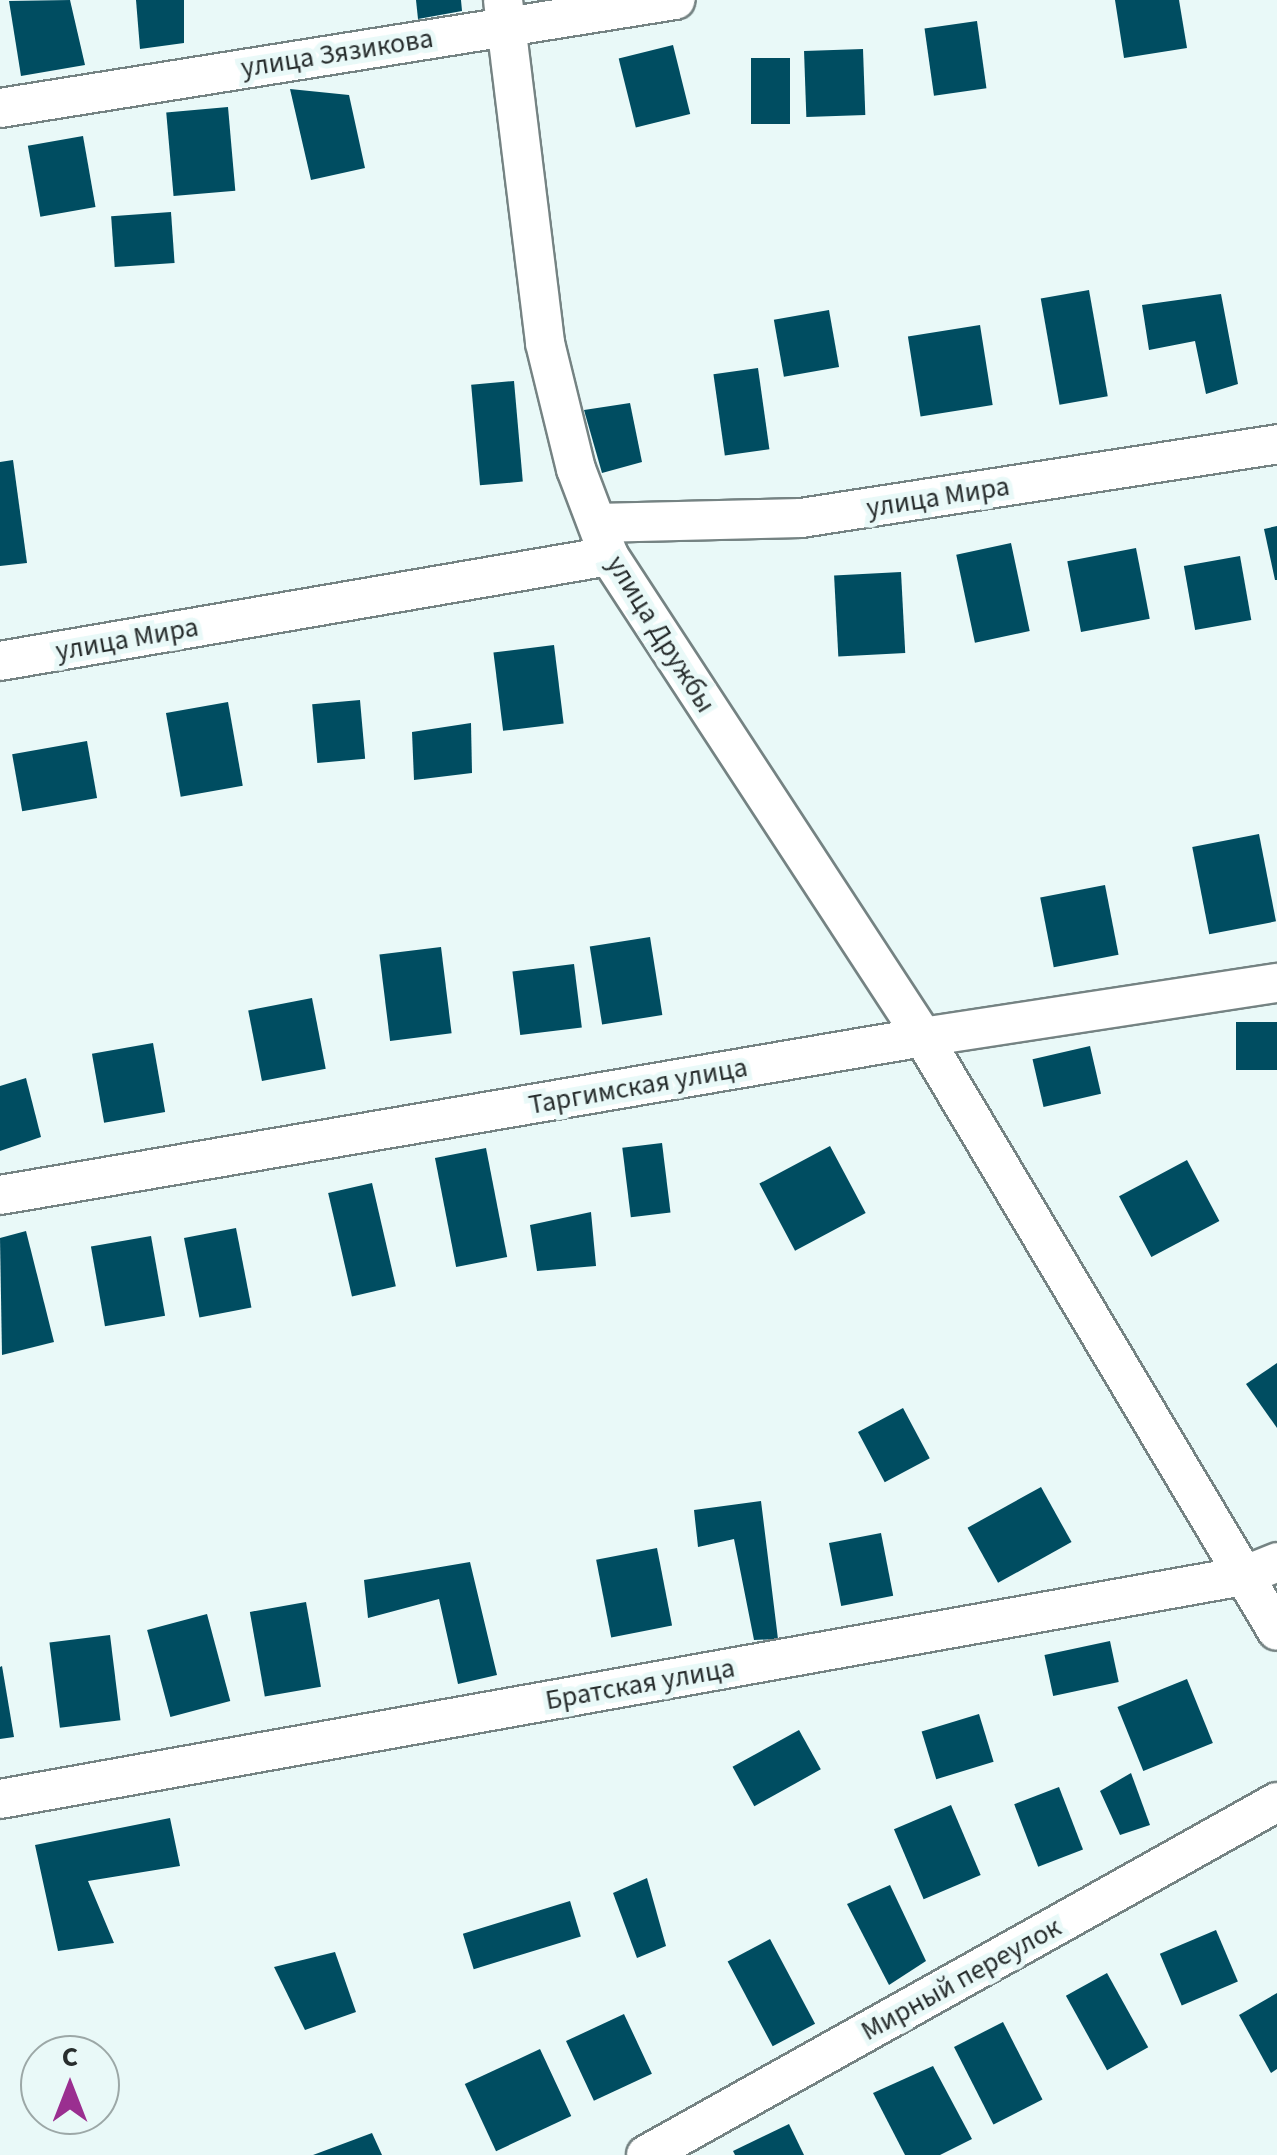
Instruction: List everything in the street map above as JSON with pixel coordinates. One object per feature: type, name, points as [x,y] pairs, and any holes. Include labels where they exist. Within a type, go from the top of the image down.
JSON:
[{"type":"street","name":"улица Зязикова","points":[[0,108],[504,13],[674,0]]},
{"type":"street","name":"улица Дружбы","points":[[504,13],[545,343],[576,470],[603,540],[1260,1570],[1277,1631]]},
{"type":"street","name":"улица Мира","points":[[0,660],[603,540],[801,518],[1277,444]]},
{"type":"street","name":"Таргимская улица","points":[[0,1195],[923,1038],[1277,983]]},
{"type":"street","name":"Братская улица","points":[[0,1799],[1260,1570]]},
{"type":"street","name":"Мирный переулок","points":[[646,2155],[1277,1802]]},
{"type":"building","points":[[70,0],[85,65],[21,76],[9,1]]},
{"type":"building","points":[[136,0],[184,0],[184,43],[140,49]]},
{"type":"building","points":[[416,0],[461,0],[462,11],[418,19]]},
{"type":"building","points":[[1115,0],[1179,0],[1187,48],[1124,58]]},
{"type":"building","points":[[977,21],[986,88],[934,96],[925,28]]},
{"type":"building","points":[[673,45],[690,114],[636,127],[619,59]]},
{"type":"building","points":[[863,49],[865,115],[806,117],[804,51]]},
{"type":"building","points":[[751,58],[790,58],[790,124],[751,124]]},
{"type":"building","points":[[290,89],[349,95],[365,168],[311,180]]},
{"type":"building","points":[[228,107],[235,191],[174,196],[166,112]]},
{"type":"building","points":[[83,136],[96,207],[40,217],[28,146]]},
{"type":"building","points":[[171,212],[175,263],[115,267],[111,216]]},
{"type":"building","points":[[1089,290],[1108,396],[1059,405],[1041,299]]},
{"type":"building","points":[[1221,294],[1238,384],[1206,394],[1195,341],[1149,350],[1142,305]]},
{"type":"building","points":[[829,310],[839,367],[784,377],[774,320]]},
{"type":"building","points":[[980,325],[993,405],[921,416],[908,336]]},
{"type":"building","points":[[758,368],[769,449],[725,455],[713,374]]},
{"type":"building","points":[[514,381],[523,482],[480,485],[471,385]]},
{"type":"building","points":[[630,403],[642,462],[602,473],[584,410]]},
{"type":"building","points":[[13,460],[27,563],[0,566],[0,462]]},
{"type":"building","points":[[1277,526],[1277,580],[1275,580],[1264,529]]},
{"type":"building","points":[[1011,543],[1030,631],[975,643],[956,555]]},
{"type":"building","points":[[1136,548],[1150,619],[1081,632],[1067,561]]},
{"type":"building","points":[[1240,556],[1251,620],[1195,630],[1184,566]]},
{"type":"building","points":[[901,572],[905,653],[838,656],[834,576]]},
{"type":"building","points":[[554,645],[564,723],[503,731],[493,652]]},
{"type":"building","points":[[360,700],[365,759],[317,763],[312,704]]},
{"type":"building","points":[[228,702],[243,786],[181,797],[166,713]]},
{"type":"building","points":[[471,723],[472,773],[414,780],[412,732]]},
{"type":"building","points":[[87,741],[97,798],[22,811],[12,754]]},
{"type":"building","points":[[1259,834],[1276,921],[1209,934],[1192,847]]},
{"type":"building","points":[[1105,885],[1119,955],[1054,967],[1040,898]]},
{"type":"building","points":[[650,937],[662,1015],[602,1025],[590,947]]},
{"type":"building","points":[[441,947],[452,1033],[390,1041],[379,955]]},
{"type":"building","points":[[574,964],[582,1028],[520,1035],[512,972]]},
{"type":"building","points":[[312,998],[326,1069],[262,1081],[248,1010]]},
{"type":"building","points":[[1236,1022],[1277,1022],[1277,1070],[1236,1070]]},
{"type":"building","points":[[153,1043],[165,1112],[104,1123],[92,1054]]},
{"type":"building","points":[[1090,1046],[1101,1094],[1044,1107],[1033,1059]]},
{"type":"building","points":[[26,1078],[41,1137],[0,1151],[0,1086]]},
{"type":"building","points":[[662,1143],[671,1212],[631,1217],[622,1148]]},
{"type":"building","points":[[830,1146],[866,1213],[795,1251],[759,1184]]},
{"type":"building","points":[[486,1148],[507,1257],[456,1267],[435,1158]]},
{"type":"building","points":[[1187,1160],[1219,1221],[1151,1257],[1119,1196]]},
{"type":"building","points":[[372,1183],[396,1286],[352,1296],[328,1193]]},
{"type":"building","points":[[591,1212],[596,1266],[537,1271],[530,1225]]},
{"type":"building","points":[[236,1228],[251,1308],[199,1318],[184,1238]]},
{"type":"building","points":[[26,1231],[54,1342],[2,1355],[0,1238]]},
{"type":"building","points":[[151,1236],[165,1316],[105,1326],[91,1247]]},
{"type":"building","points":[[1277,1363],[1277,1428],[1246,1384]]},
{"type":"building","points":[[903,1408],[930,1458],[885,1482],[858,1432]]},
{"type":"building","points":[[1041,1487],[1072,1542],[998,1583],[968,1528]]},
{"type":"building","points":[[761,1501],[778,1639],[754,1640],[734,1539],[698,1547],[694,1510]]},
{"type":"building","points":[[881,1533],[893,1596],[841,1606],[829,1543]]},
{"type":"building","points":[[657,1548],[672,1626],[611,1637],[596,1560]]},
{"type":"building","points":[[470,1562],[497,1675],[458,1684],[439,1599],[368,1618],[364,1580]]},
{"type":"building","points":[[306,1602],[321,1687],[265,1697],[250,1612]]},
{"type":"building","points":[[207,1614],[230,1701],[170,1717],[147,1630]]},
{"type":"building","points":[[110,1635],[120,1720],[60,1728],[49,1642]]},
{"type":"building","points":[[1110,1641],[1119,1682],[1053,1696],[1044,1655]]},
{"type":"building","points":[[0,1667],[14,1737],[0,1739]]},
{"type":"building","points":[[1187,1679],[1213,1743],[1143,1771],[1117,1707]]},
{"type":"building","points":[[979,1714],[994,1762],[936,1779],[922,1732]]},
{"type":"building","points":[[799,1730],[821,1769],[754,1806],[733,1767]]},
{"type":"building","points":[[1131,1773],[1150,1825],[1120,1835],[1100,1791]]},
{"type":"building","points":[[1059,1787],[1083,1850],[1038,1867],[1014,1804]]},
{"type":"building","points":[[951,1805],[981,1875],[924,1899],[894,1829]]},
{"type":"building","points":[[170,1818],[180,1866],[88,1881],[114,1943],[58,1951],[35,1845]]},
{"type":"building","points":[[647,1878],[666,1946],[637,1958],[613,1893]]},
{"type":"building","points":[[890,1885],[926,1961],[889,1985],[847,1904]]},
{"type":"building","points":[[570,1901],[581,1936],[474,1969],[463,1934]]},
{"type":"building","points":[[1216,1930],[1238,1982],[1182,2005],[1160,1954]]},
{"type":"building","points":[[770,1939],[815,2024],[773,2046],[728,1962]]},
{"type":"building","points":[[335,1952],[356,2012],[305,2030],[274,1967]]},
{"type":"building","points":[[1107,1973],[1148,2047],[1107,2070],[1066,1996]]},
{"type":"building","points":[[1277,1993],[1277,2069],[1271,2073],[1239,2015]]},
{"type":"building","points":[[624,2014],[652,2074],[594,2101],[566,2041]]},
{"type":"building","points":[[1003,2022],[1042,2100],[993,2124],[954,2047]]},
{"type":"building","points":[[540,2049],[571,2116],[496,2151],[465,2084]]},
{"type":"building","points":[[933,2066],[972,2139],[940,2155],[905,2155],[873,2093]]},
{"type":"building","points":[[789,2124],[804,2155],[735,2155],[733,2151]]},
{"type":"building","points":[[372,2133],[382,2155],[313,2155]]}]
